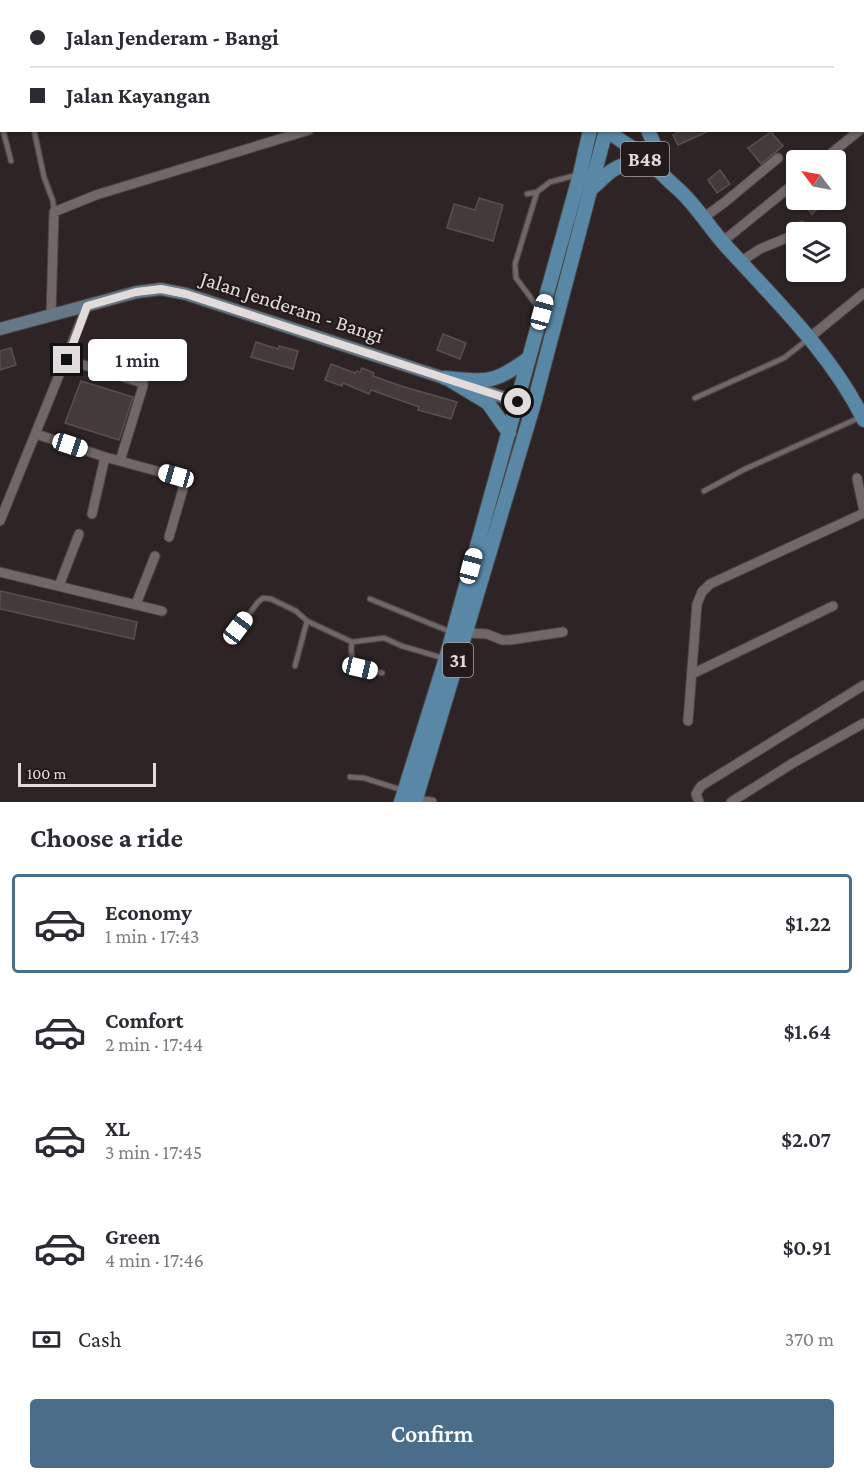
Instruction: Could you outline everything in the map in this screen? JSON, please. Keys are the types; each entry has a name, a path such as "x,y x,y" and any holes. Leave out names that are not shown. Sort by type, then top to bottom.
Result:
{"main road":[{"name":"31","path":"415,801 508,433 590,132"},
{"path":"581,170 598,132"},
{"name":"31","path":"402,796 446,658 459,633 533,407 606,132"},
{"name":"B48","path":"610,132 659,165"},
{"name":"B48","path":"623,132 659,165 665,180 679,190 722,242 810,338 854,399 863,418"},
{"path":"591,189 612,168 619,165 659,165 649,132"},
{"name":"Jalan Jenderam - Bangi","path":"0,329 145,291 161,289 186,294 533,407"},
{"path":"445,378 490,380 502,377 530,358"},
{"path":"445,378 488,403 508,433"}],"street":[{"path":"51,315 54,212 96,195 302,132"},
{"path":"836,150 858,132"},
{"path":"703,218 778,158"},
{"path":"722,242 786,190"},
{"path":"740,262 760,249 786,238"},
{"path":"810,338 864,293"},
{"path":"0,521 87,306"},
{"path":"67,360 143,383 120,461"},
{"path":"36,434 105,457 176,476 182,482 183,489 169,537"},
{"path":"92,514 105,457"},
{"path":"688,721 697,604 702,592 710,584 864,512 857,478"},
{"path":"59,586 79,534"},
{"path":"136,604 155,556"},
{"path":"0,572 162,610"},
{"path":"692,675 833,606"},
{"path":"459,633 487,634 502,640 563,632"},
{"path":"699,802 696,794 701,786 864,686"},
{"path":"730,802 864,723"},
{"path":"415,801 432,802"}],"lane":[{"path":"3,132 11,161"},
{"path":"34,132 54,212"},
{"path":"527,194 537,192 550,183 581,170"},
{"path":"537,192 515,264 516,278 542,312"},
{"path":"695,398 784,358 810,338"},
{"path":"704,491 745,469 863,418"},
{"path":"229,641 263,598 272,599 296,611 307,621 352,642 384,638 402,646 446,658"},
{"path":"370,599 459,633"},
{"path":"295,666 307,621"},
{"path":"352,642 350,656 354,663 360,668 382,673"},
{"path":"350,777 364,778 402,796"}],"building":[{"path":"678,132 707,132 678,145 673,135"},
{"path":"771,132 783,146 761,164 748,148"},
{"path":"720,170 730,184 717,193 708,180"},
{"path":"479,198 503,205 493,241 447,228 454,204 475,210"},
{"path":"443,334 466,343 460,359 437,350"},
{"path":"256,342 278,349 279,346 298,351 293,369 251,357"},
{"path":"11,348 16,365 0,370 0,351"},
{"path":"331,364 355,373 360,372 362,368 374,373 373,376 457,402 451,419 418,410 419,407 371,390 369,394 343,383 342,386 325,380"},
{"path":"81,381 133,397 119,440 65,423"},
{"path":"0,591 137,622 134,639 0,609"}],"route":[{"path":"67,360 87,306 136,292 161,289 186,294 518,402"}]}
